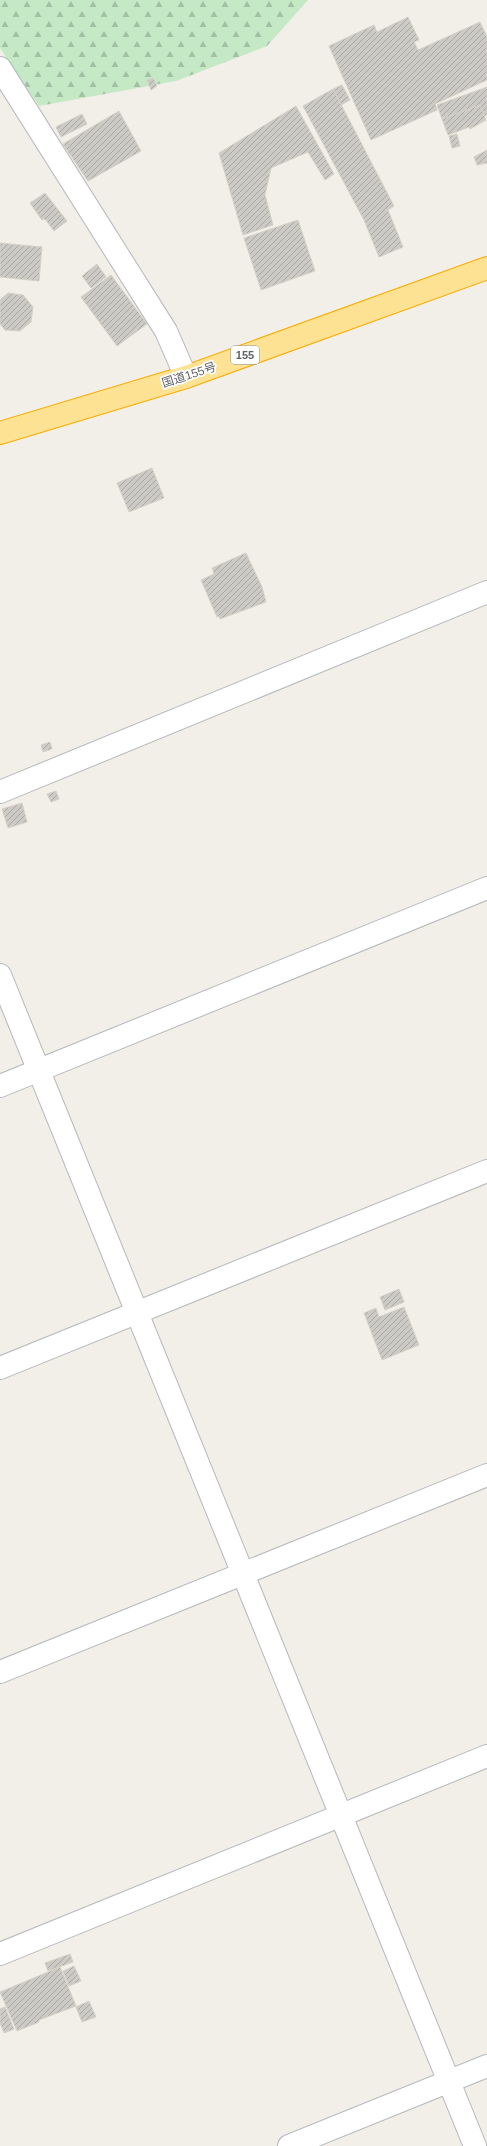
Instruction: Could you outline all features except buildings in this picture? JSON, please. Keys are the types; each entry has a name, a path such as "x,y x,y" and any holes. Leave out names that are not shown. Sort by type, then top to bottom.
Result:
{"highway":[{"name":"国道155号","path":"0,433 186,377 487,268"}],"street":[{"path":"0,68 166,331 186,377"},
{"path":"0,792 487,592"},
{"path":"0,1086 487,888"},
{"path":"0,975 475,2146"},
{"path":"0,1368 487,1171"},
{"path":"0,1672 487,1475"},
{"path":"0,1954 487,1756"},
{"path":"289,2146 487,2066"}],"green space":[{"path":"0,0 308,0 267,46 176,81 39,106 0,48"}]}
